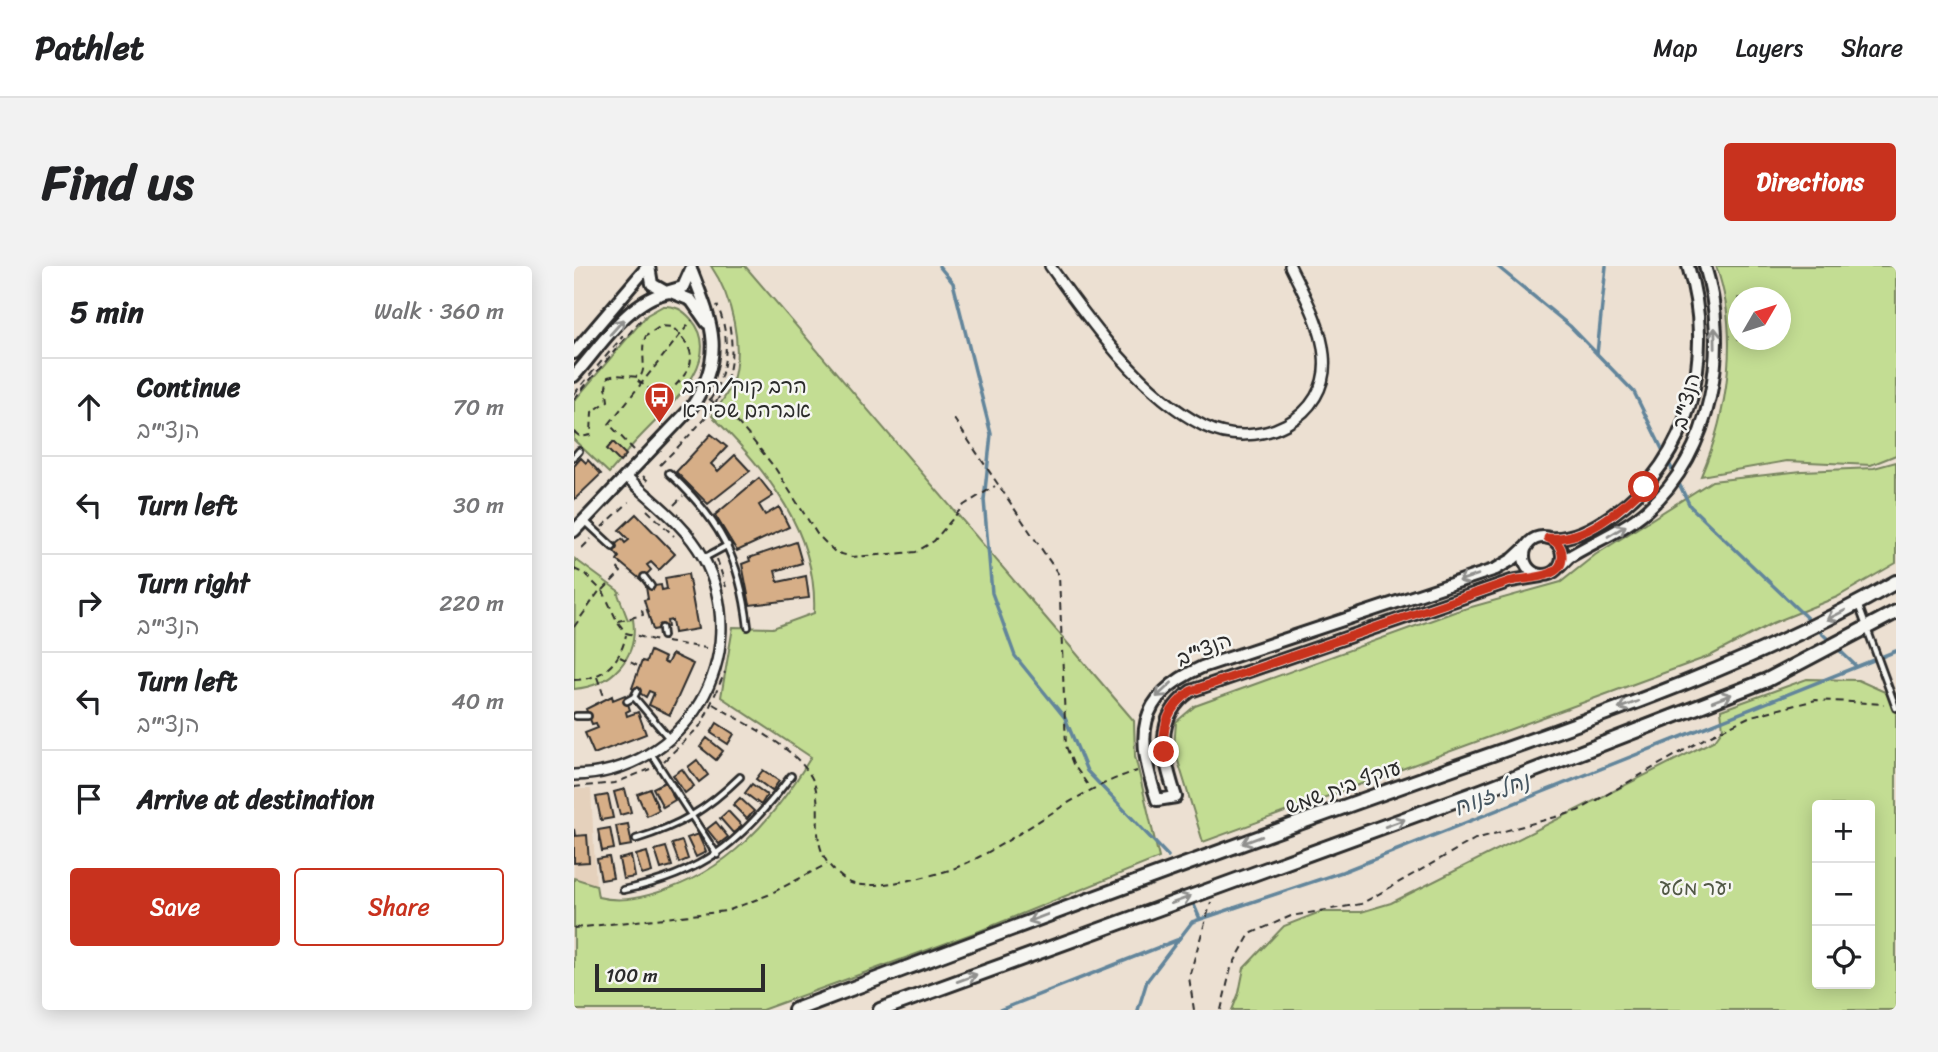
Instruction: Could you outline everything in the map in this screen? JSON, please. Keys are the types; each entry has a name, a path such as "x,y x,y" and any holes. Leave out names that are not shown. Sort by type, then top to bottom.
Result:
{"main road":[{"name":"עוקף בית שמש","path":"795,1010 1165,871 1668,691 1754,656 1896,582"},
{"path":"880,1010 1481,791 1768,680 1867,630 1896,612"}],"street":[{"path":"648,266 652,284 695,304 713,338"},
{"path":"574,353 648,266"},
{"path":"1050,266 1110,347 1180,411 1205,427 1231,435 1255,436 1278,430 1297,419 1312,403 1322,382 1325,358 1321,331 1290,266"},
{"name":"הנצי\"ב","path":"1548,538 1577,534 1620,509 1653,477 1678,436 1689,409 1699,354 1697,303 1688,266"},
{"name":"הנצי\"ב","path":"1559,567 1573,555 1647,510 1673,483 1697,439 1707,409 1715,348 1711,293 1705,266"},
{"path":"574,376 635,308 650,298 685,285 691,269"},
{"path":"574,531 691,408 701,394 710,372 713,338 706,304 691,269"},
{"path":"574,775 612,771 652,755 671,740 692,717 712,676 718,605 704,558 683,530 629,472"},
{"path":"1536,538 1548,538 1561,549 1559,567 1550,575 1541,576 1526,566 1524,554 1527,546 1536,538"},
{"name":"הנצי\"ב","path":"1527,546 1496,569 1182,676 1167,686 1149,710 1143,737 1147,768 1157,800 1175,797 1164,752 1164,727 1172,707 1191,691 1511,581 1541,576"}],"lane":[{"path":"574,457 579,451"},
{"path":"669,473 694,496 728,545 741,580 748,627"},
{"path":"584,520 613,547"},
{"path":"704,558 728,545"},
{"path":"644,577 651,586"},
{"path":"1858,604 1896,706"},
{"path":"662,628 663,636"},
{"path":"627,701 635,697 637,691"},
{"path":"635,697 671,740"},
{"path":"576,716 588,716"},
{"path":"652,755 718,855"},
{"path":"623,890 672,878 718,855 754,822 791,776"},
{"path":"636,839 693,817 708,807 740,777"}],"path":[{"path":"574,399 649,311"},
{"path":"574,394 642,313"},
{"path":"691,313 699,324"},
{"path":"642,458 609,424 695,317"},
{"path":"574,432 581,438 593,432 592,412 608,401 608,377 624,375 635,379 640,385 663,398 686,376 692,362 691,352 681,335 665,325 646,336 642,345 644,373 635,379"},
{"path":"701,394 731,415 751,438 775,468 817,534 835,552 852,557 916,552 934,541 964,505 996,485"},
{"path":"954,419 996,485 1051,558 1059,575 1062,591 1066,746 1073,764 1091,789"},
{"path":"629,472 658,490"},
{"path":"582,548 629,502"},
{"path":"714,552 728,595"},
{"path":"574,627 602,590 621,572 618,569 622,565"},
{"path":"574,569 585,574 602,590 626,633 713,649"},
{"path":"617,621 643,615 642,610 646,609"},
{"path":"574,680 596,676 611,667 619,656 626,633"},
{"path":"619,656 640,667"},
{"path":"574,787 615,783 659,764 691,737 713,704 725,670"},
{"path":"596,676 605,699"},
{"path":"703,698 803,764 816,790 817,838 828,863 851,883 886,883 940,873 960,866 1091,789 1147,768"},
{"path":"1221,1010 1231,968 1250,934 1291,916 1361,904 1475,839 1578,811 1751,716 1816,700 1896,706"},
{"path":"574,928 727,911 768,895 828,863"},
{"path":"1194,1010 1189,977 1216,888"}],"shaded area":[{"path":"574,789 591,789 596,885 574,878"}],"green space":[{"path":"711,266 745,266 1134,721 1135,756 1159,858 977,932 762,1010 574,1010 574,878 596,885 598,897 613,899 641,897 682,884 705,872 747,840 765,822 811,757 721,697 733,627 773,628 814,613 813,584 798,529 769,481 712,416 732,383 737,353 730,307"},
{"path":"1716,266 1896,266 1896,455 1871,465 1787,461 1701,476 1724,399 1729,350 1791,350 1791,287 1728,287 1728,318"},
{"path":"663,306 675,307 685,313 700,335 702,351 697,367 677,399 609,473 574,440 574,401 647,315"},
{"path":"1896,462 1896,563 1837,597 1773,623 1710,656 1203,842 1174,748 1176,722 1195,706 1457,611 1561,582 1595,555 1712,481 1802,471 1874,468"},
{"path":"575,559 620,592 618,594 628,620 633,619 634,633 632,646 620,668 600,682 574,689"},
{"name":"יער מטע","path":"1807,679 1858,680 1896,697 1896,1010 1232,1010 1244,968 1284,926 1320,912 1361,912 1391,903 1715,740 1723,729 1721,710"}],"building":[{"path":"711,434 727,447 711,464 718,471 735,455 750,471 708,504 676,472"},
{"path":"613,442 626,455 620,462 607,449"},
{"path":"581,458 586,463 588,460 601,474 574,500 574,466"},
{"path":"759,478 773,496 759,505 765,515 779,507 789,527 737,551 715,515"},
{"path":"636,514 675,554 659,570 651,562 647,565 651,570 641,580 617,560 619,557 611,548 622,539 625,543 629,540 619,530"},
{"path":"796,542 802,563 775,571 778,582 806,576 809,598 750,605 742,564 750,561 749,558"},
{"path":"688,574 698,629 674,633 672,620 667,621 668,627 653,630 644,600 648,599 646,587 661,585 662,590 667,589 665,578"},
{"path":"650,651 665,658 663,662 667,664 672,654 693,664 670,715 649,705 654,693 649,691 646,697 632,688 642,661 646,662"},
{"path":"625,695 630,710 626,712 627,716 638,712 646,734 594,754 585,733 598,728 596,723 592,724 586,709 612,696 613,700"},
{"path":"717,723 734,734 728,744 711,733"},
{"path":"707,738 723,751 716,760 700,747"},
{"path":"697,760 708,775 699,782 688,767"},
{"path":"682,769 694,786 685,793 673,775"},
{"path":"763,770 779,781 772,791 756,779"},
{"path":"665,782 675,800 663,807 653,788"},
{"path":"752,784 767,795 761,805 745,793"},
{"path":"625,789 631,812 620,815 614,792"},
{"path":"650,789 659,810 647,816 637,794"},
{"path":"608,795 613,818 601,820 596,797"},
{"path":"740,798 754,811 747,819 733,805"},
{"path":"728,811 742,826 733,833 720,818"},
{"path":"716,822 728,837 719,844 707,829"},
{"path":"628,824 632,845 620,847 616,826"},
{"path":"610,828 614,849 602,851 598,830"},
{"path":"574,829 575,836 587,835 589,862 574,863"},
{"path":"698,834 706,852 696,857 687,838"},
{"path":"682,841 688,859 679,863 672,844"},
{"path":"666,847 672,866 661,869 655,850"},
{"path":"647,852 652,872 642,875 636,855"},
{"path":"631,856 635,877 623,879 619,859"},
{"path":"609,857 613,878 601,880 597,859"}],"waterway":[{"path":"939,266 953,283 991,434 984,500 992,593 1015,656 1065,718 1087,771 1168,856"},
{"path":"1497,266 1570,326 1634,392 1690,506 1811,622"},
{"path":"1597,354 1606,266"},
{"path":"1816,628 1831,642"},
{"path":"1836,647 1856,666"},
{"name":"נחל זנוח","path":"1138,1010 1147,981 1192,922 1342,872 1896,651"},
{"path":"1194,905 1200,919"},
{"path":"1000,1010 1177,940"}],"place":[{"name":"הרב קוק/הרב אברהם שפירא","path":"659,425"}],"route":[{"path":"1164,752 1164,727 1167,717 1180,698 1191,691 1511,581 1550,575 1559,567 1562,555 1558,544 1548,538 1569,537 1590,528 1620,509 1644,487"}]}
